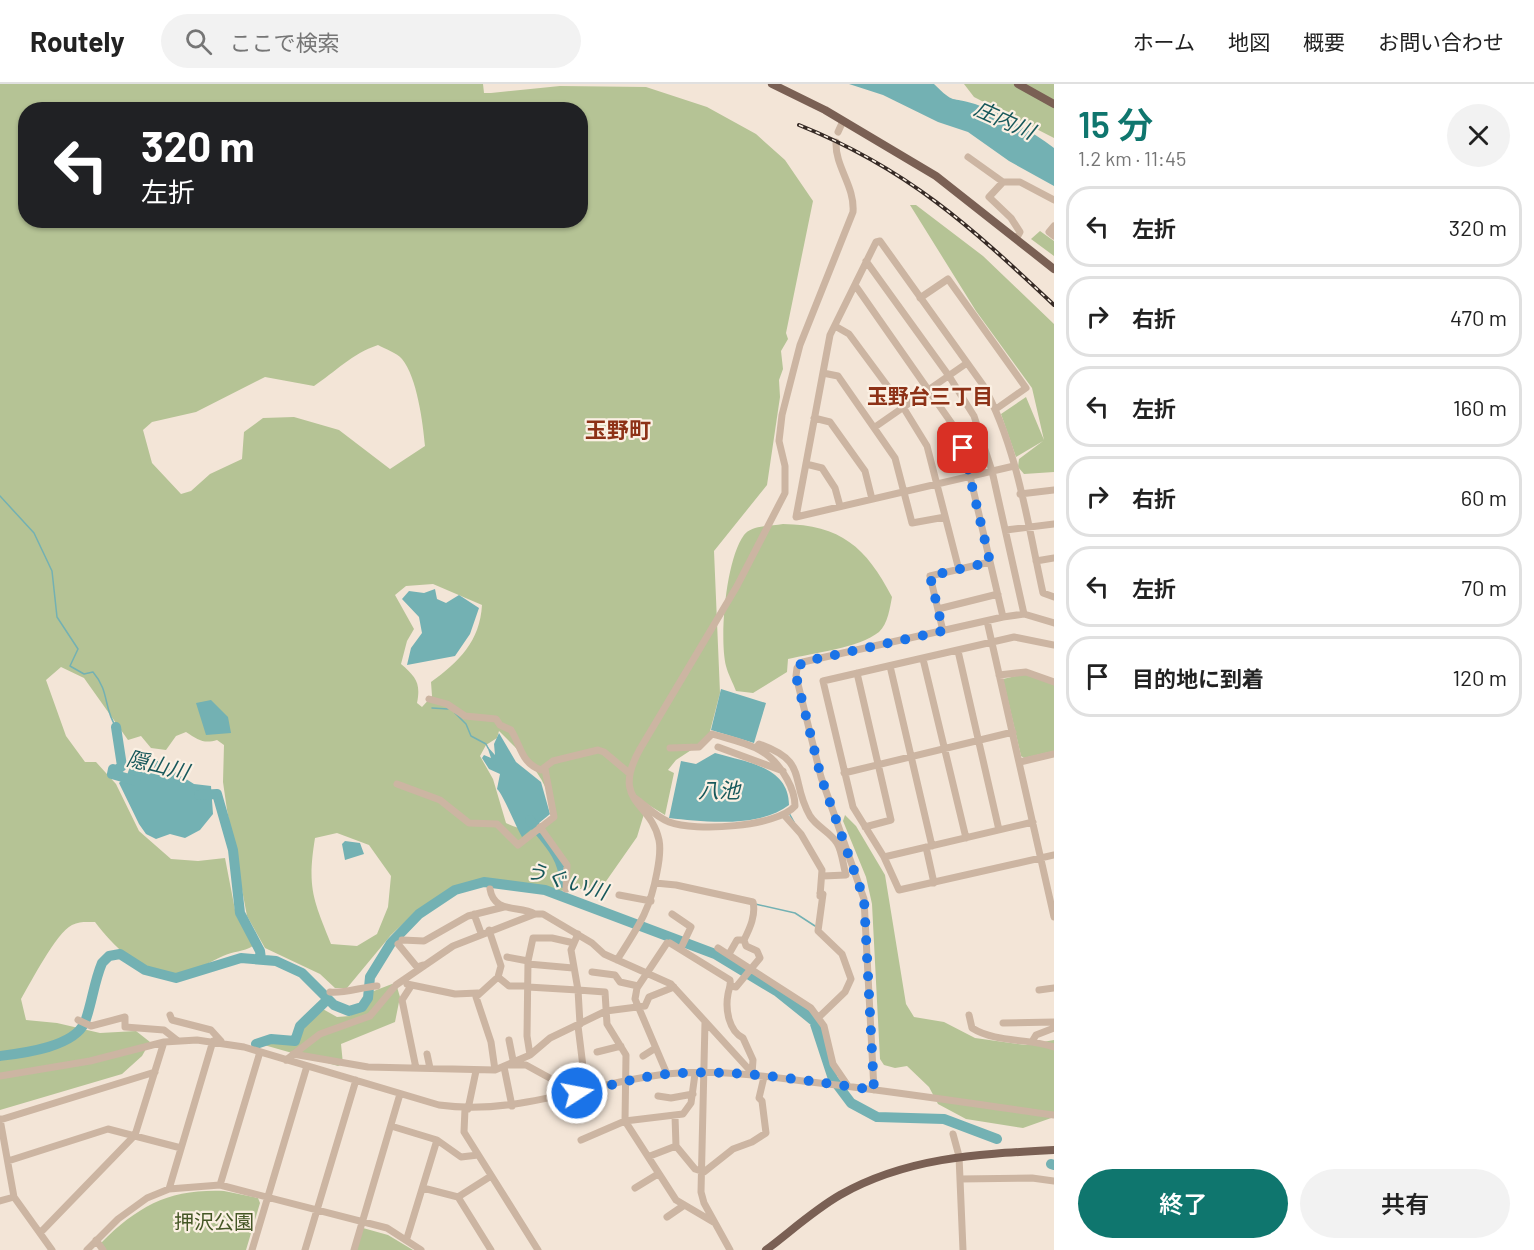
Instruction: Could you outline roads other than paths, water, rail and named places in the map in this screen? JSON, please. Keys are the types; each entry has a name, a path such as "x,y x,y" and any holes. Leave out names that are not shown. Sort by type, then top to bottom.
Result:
{"main road":[{"path":"772,84 843,121 936,176 1054,269"},
{"path":"1018,84 1054,104"},
{"path":"766,1250 837,1197 862,1184 912,1166 958,1156 1054,1150"}],"street":[{"path":"838,132 843,121"},
{"path":"611,975 617,959 636,932 651,901 660,843 657,831 633,797 629,773 640,749 737,586 785,493 785,466 779,441 782,415 800,345 853,212 854,200 836,154 836,142"},
{"path":"968,157 1003,182 1020,182 1054,200"},
{"path":"1003,182 989,197 1011,218 1020,232 1016,238"},
{"path":"1054,226 1049,232 1054,236"},
{"path":"1014,466 796,517 830,335 876,242 880,241 967,363 996,409 1014,466 1043,593 1054,597"},
{"path":"866,261 949,376 974,416 992,471 1024,614"},
{"path":"920,298 948,279 1026,388 996,409"},
{"path":"855,285 930,389 957,431 970,476 1003,617"},
{"path":"835,326 849,334 903,407 927,446 959,570"},
{"path":"875,428 967,363"},
{"path":"823,373 838,376 895,458 912,523 945,517"},
{"path":"814,418 830,422 865,471 873,499"},
{"path":"806,464 822,468 835,488 840,506"},
{"path":"1020,494 1054,490"},
{"path":"1006,530 1054,524"},
{"path":"1036,561 1054,558"},
{"path":"943,631 930,576 990,562"},
{"path":"938,609 998,594"},
{"path":"823,876 846,874 840,841 821,777 796,676 797,668 803,662 1003,617 1024,614 1054,623"},
{"path":"987,621 1054,917"},
{"path":"1054,645 1028,638 991,642 823,681 853,807 884,857 899,890 1054,855"},
{"path":"958,651 999,830"},
{"path":"923,659 966,838"},
{"path":"890,666 911,757 934,883"},
{"path":"999,675 1026,672 1054,682"},
{"path":"857,673 891,820 865,827"},
{"path":"429,699 447,704 465,716 496,719 500,726 511,730 526,761 532,767 545,769"},
{"path":"844,773 1012,732"},
{"path":"633,797 657,816 681,825 741,824 784,815 795,806 795,799 783,771 774,758 757,747 712,734 699,747 670,748"},
{"path":"757,747 759,744 777,750 788,758 795,770 810,817 840,841 859,877 867,922 874,1090"},
{"path":"718,747 783,771"},
{"path":"545,769 553,761 598,750 604,752 629,773"},
{"path":"1020,762 1053,754 1054,764"},
{"path":"397,784 440,800 469,823 497,824 518,845 554,817 545,769"},
{"path":"784,815 801,834 822,870 820,896 823,894 824,899 818,931 842,954 851,979 845,992 819,1017"},
{"path":"884,857 1033,822"},
{"path":"540,827 567,865 566,890"},
{"path":"655,884 676,885 753,902 754,916 744,940 746,946 757,951 760,958 736,987 731,986"},
{"path":"490,889 495,902 504,907 543,914 617,959 674,987 754,1075"},
{"path":"619,895 651,901"},
{"path":"424,966 417,967 400,942 424,940 445,927 474,914 504,907"},
{"path":"474,914 481,933"},
{"path":"286,1060 320,1034 370,1016 388,991 453,946 481,933 535,914"},
{"path":"672,914 691,927 682,946"},
{"path":"403,981 411,986 455,994 478,993 498,977 501,966 489,930"},
{"path":"578,934 574,944 573,968 578,990 586,1091"},
{"path":"530,1055 527,1036 528,963 535,936 574,944"},
{"path":"729,954 738,940 744,940"},
{"path":"667,1074 654,1049 635,999 639,986 669,943 728,978 731,986 727,997 731,1027 735,1034 743,1038 753,1060 754,1075"},
{"path":"718,948 802,1001 819,1017 824,1026 833,1064 848,1086"},
{"path":"507,957 528,963 573,968"},
{"path":"592,972 611,975 620,982 639,986"},
{"path":"498,977 510,986 605,992 607,1024 626,1054 625,1121 650,1156 658,1174 683,1206 715,1223"},
{"path":"330,992 340,993 362,987 377,986"},
{"path":"411,986 402,1000 416,1068"},
{"path":"293,1054 368,1067 495,1070 530,1055 550,1038 606,1011 645,1006 649,997 674,987"},
{"path":"1039,990 1054,988"},
{"path":"478,993 477,1000 491,1042 495,1070"},
{"path":"169,1189 217,1041 211,1030 172,1020 170,1015"},
{"path":"969,1015 972,1028 986,1037 1033,1040 1054,1047"},
{"path":"78,1020 91,1026 125,1017 125,1027 164,1030 178,1041"},
{"path":"705,1022 699,1074 701,1192 730,1250"},
{"path":"1002,1023 1054,1022"},
{"path":"1033,1040 1036,1035 1054,1028"},
{"path":"509,1040 508,1064 512,1106"},
{"path":"0,1076 90,1061 164,1042 217,1041 439,1105 467,1109 512,1106 667,1074 699,1074 754,1075 1054,1115"},
{"path":"40,1233 135,1135 164,1042"},
{"path":"597,1052 621,1046"},
{"path":"643,1056 654,1049"},
{"path":"220,1185 260,1052"},
{"path":"427,1054 430,1068"},
{"path":"508,1064 526,1065 577,1093"},
{"path":"252,1250 307,1066"},
{"path":"476,1071 464,1132 538,1250"},
{"path":"52,1250 14,1197 0,1120 155,1072"},
{"path":"580,1140 625,1121 675,1116 687,1111 699,1074"},
{"path":"701,1172 733,1149 752,1142 766,1133 762,1101 759,1098 764,1077"},
{"path":"305,1250 356,1080"},
{"path":"354,1250 400,1094"},
{"path":"658,1096 671,1098 693,1095"},
{"path":"675,1116 676,1146 695,1169 701,1172"},
{"path":"391,1126 436,1140 461,1157 478,1155"},
{"path":"8,1161 108,1129 181,1148"},
{"path":"952,1134 958,1156 963,1250"},
{"path":"406,1239 436,1140"},
{"path":"650,1156 676,1146"},
{"path":"635,1188 658,1174"},
{"path":"458,1197 491,1176"},
{"path":"960,1179 1019,1178 1054,1181"},
{"path":"87,1250 131,1208 169,1189 220,1185 387,1228 421,1250"},
{"path":"423,1188 458,1197 491,1250"},
{"path":"0,1201 14,1197"},
{"path":"667,1217 683,1206"},
{"path":"96,1240 103,1250"}],"water":[{"name":"庄内川","path":"849,84 934,84 953,99 975,104 1006,117 1054,148 1054,186 1009,161 968,132 938,122 883,95"},
{"path":"435,589 437,599 446,603 459,595 479,608 470,634 455,656 407,665 411,648 422,633 419,617 402,599 409,591 424,593"},
{"path":"721,689 766,703 754,743 711,730"},
{"path":"211,700 228,717 231,733 206,735 196,703"},
{"path":"499,733 516,762 541,782 550,814 522,837 497,789 500,774 489,769 482,758 484,755 491,758 487,746 495,755 494,744"},
{"name":"八池","path":"715,753 752,763 773,774 782,782 787,792 789,805 763,817 731,822 669,818 681,761 696,764"},
{"path":"140,758 158,761 161,771 170,769 194,784 211,786 213,814 200,830 185,838 170,834 156,839 146,834 119,783 127,775 132,761"},
{"path":"345,841 360,843 364,854 345,860 342,844"}],"waterway":[{"name":"隠山川","path":"0,496 34,533 52,571 57,617 78,649 70,666 84,674 93,672 102,686 109,713 116,727"},
{"path":"432,708 448,709"},
{"path":"455,713 466,724 471,736 486,744 488,748"},
{"name":"隠山川","path":"116,727 122,766 117,770 113,769 112,774 136,781"},
{"path":"199,795 217,794 233,850 240,913 260,951 261,959"},
{"path":"789,813 794,822"},
{"path":"530,820 558,857 564,883"},
{"name":"うぐい川","path":"0,1056 60,1043 79,1031 85,1022 102,963 109,956 120,954 145,970 176,978 241,958 276,961 302,973 334,1005 349,1011 362,1007 368,998 370,977 391,943 419,914 455,890 484,882 545,890 715,954 778,992 814,1021 833,1079 851,1103 877,1117 944,1119 997,1139"},
{"path":"755,904 795,913 815,926"},
{"path":"256,1044 271,1039 295,1041 300,1026 328,999"}],"railway":[{"path":"799,125 838,142 905,180 965,225 1054,305"}],"district":[{"name":"玉野台三丁目","path":"930,395"},
{"name":"玉野町","path":"618,429"}],"park label":[{"name":"押沢公園","path":"214,1221"}]}
